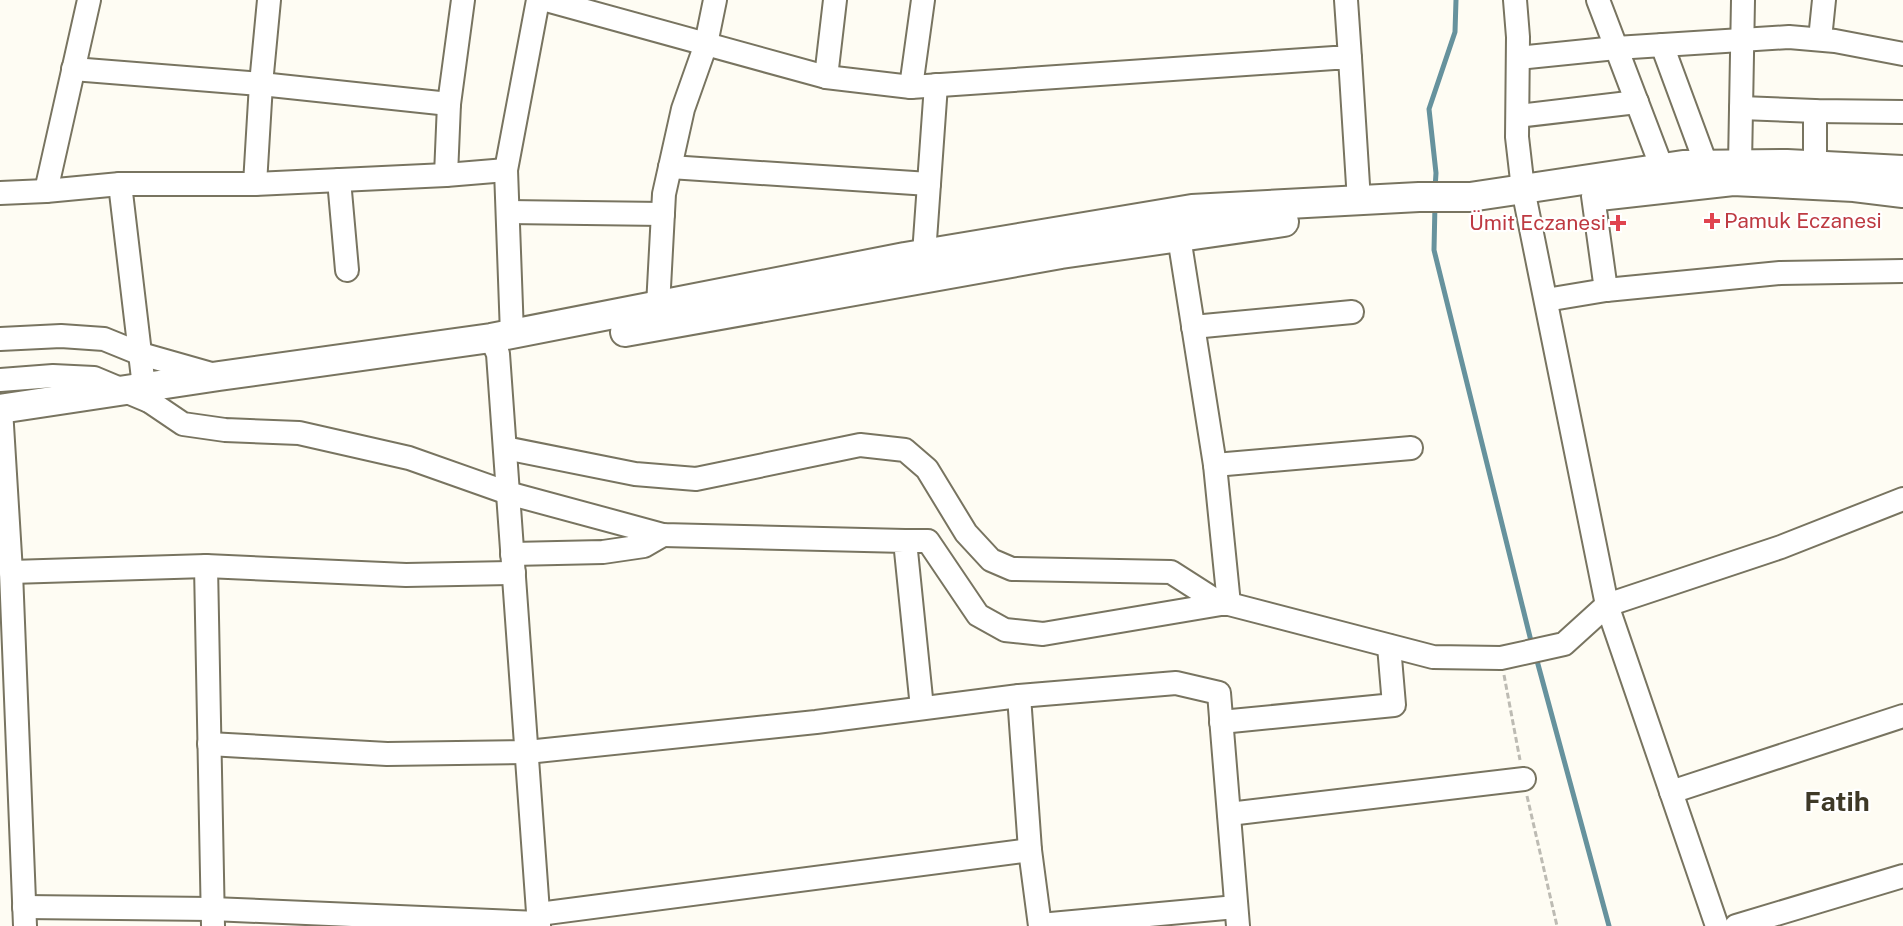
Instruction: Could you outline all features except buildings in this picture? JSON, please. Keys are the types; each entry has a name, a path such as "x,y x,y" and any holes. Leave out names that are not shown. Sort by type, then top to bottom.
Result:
{"main road":[{"path":"138,393 500,342 926,266 1192,209 1359,208 1471,203 1525,196 1683,165 1815,165 1903,170"},
{"path":"1525,196 1593,196 1733,181 1854,187 1903,193"},
{"path":"1,417 219,376 500,342 658,306 926,266 1061,254 1359,208"}],"street":[{"path":"46,191 89,0"},
{"path":"255,184 268,0"},
{"path":"446,175 449,104 463,0"},
{"path":"537,0 506,170 508,212 500,342 508,493 539,921"},
{"path":"546,0 826,77 910,87 1322,58 1350,58"},
{"path":"658,306 664,195 683,109 706,44 715,0"},
{"path":"826,77 835,0"},
{"path":"910,87 923,0"},
{"path":"1346,0 1359,208"},
{"path":"1515,0 1518,37 1517,137 1525,196 1608,605 1717,926"},
{"path":"1598,0 1662,168"},
{"path":"1740,164 1743,0"},
{"path":"1820,39 1824,0"},
{"path":"1518,58 1616,48 1789,37 1835,41 1903,54"},
{"path":"1662,45 1706,164"},
{"path":"73,69 261,84 449,104"},
{"path":"926,266 936,85"},
{"path":"1518,116 1637,102"},
{"path":"1741,108 1903,112"},
{"path":"1815,111 1815,165"},
{"path":"670,167 929,184"},
{"path":"0,193 120,184 255,184 506,170"},
{"path":"339,180 347,270"},
{"path":"120,184 141,354 138,393"},
{"path":"1593,196 1606,290"},
{"path":"508,212 663,214"},
{"path":"1179,237 1215,465 1225,604"},
{"path":"1546,300 1606,290 1780,273 1903,271"},
{"path":"1193,327 1352,312"},
{"path":"0,339 61,336 104,339 141,354 219,376"},
{"path":"0,380 53,376 93,378 138,393 183,424 225,430 299,433 409,458 508,493 663,535 928,541 978,615 1005,630 1043,634 1225,604"},
{"path":"1,417 11,572 7,662 24,916 539,921 1030,850"},
{"path":"505,448 635,474 696,479 860,446 905,450 927,469 966,532 991,560 1012,569 1171,572 1225,604 1434,657 1501,658 1564,644 1608,605 1781,547 1903,499"},
{"path":"1215,465 1411,448"},
{"path":"11,572 206,566 406,575 644,546 663,535"},
{"path":"905,541 922,708"},
{"path":"206,566 213,918"},
{"path":"1221,722 1394,705 1389,646"},
{"path":"209,744 387,754 527,752 816,722 1019,696 1176,683 1219,693 1237,916 1040,926 1030,850 1019,696"},
{"path":"1671,792 1903,716"},
{"path":"1229,814 1524,779"},
{"path":"1736,926 1903,876"}],"waterway":[{"path":"1435,189 1436,173 1429,109 1455,32 1456,0"},
{"path":"1435,204 1434,250 1532,645"},
{"path":"1536,657 1609,926"}],"place":[{"name":"Pamuk Eczanesi","path":"1712,221"},
{"name":"Ümit Eczanesi","path":"1618,223"}],"district":[{"name":"Fatih","path":"1837,802"}]}
